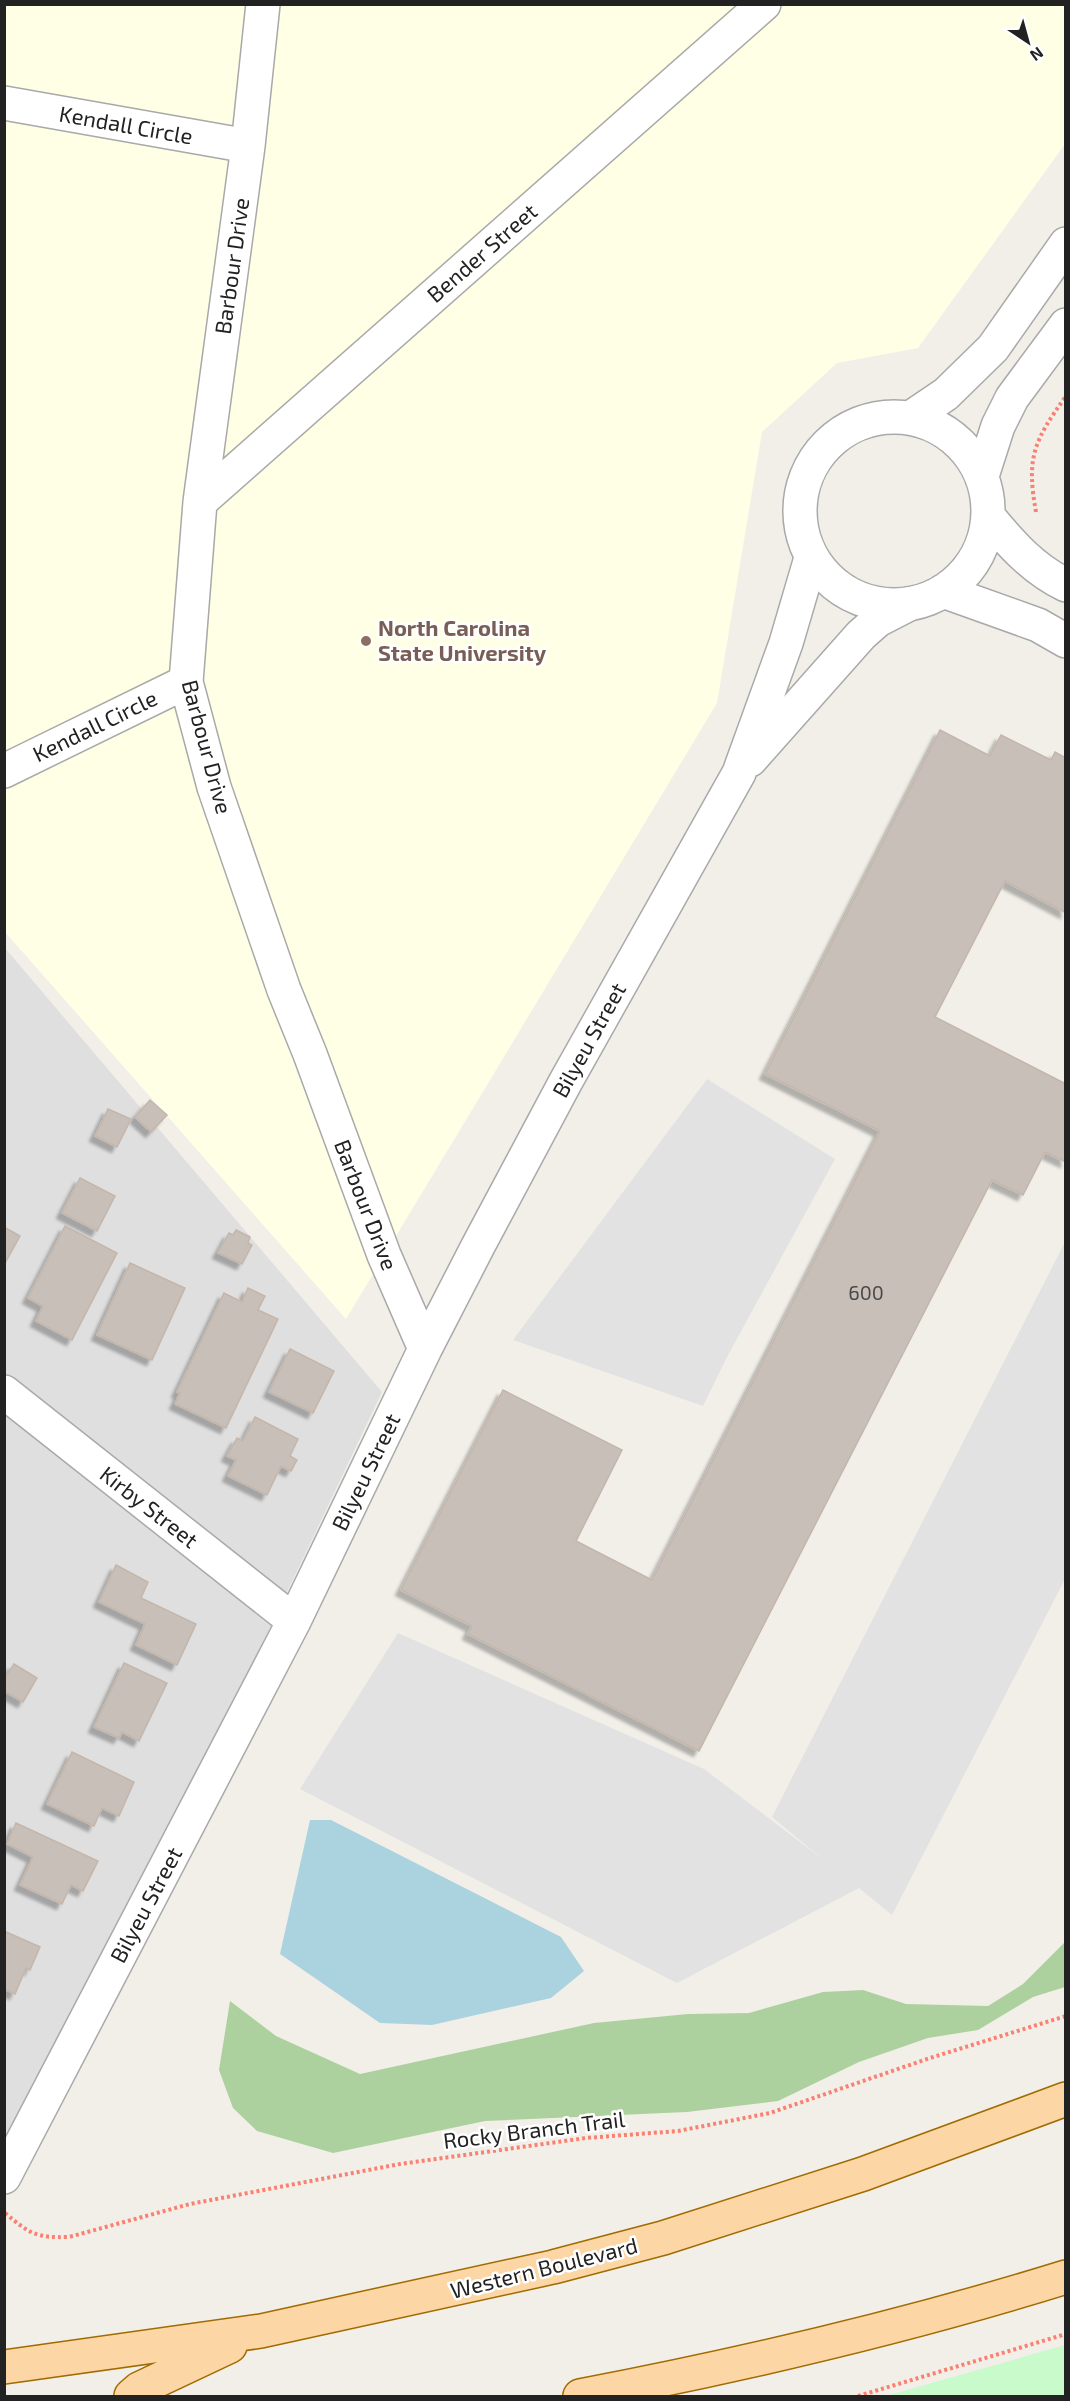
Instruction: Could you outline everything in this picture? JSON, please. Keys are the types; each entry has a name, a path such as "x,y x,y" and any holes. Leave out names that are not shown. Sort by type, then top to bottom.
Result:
{"main road":[{"name":"Western Boulevard","path":"4,2367 261,2331 553,2267 663,2238 863,2174 1065,2099"},
{"path":"580,2397 656,2382 831,2341 1020,2292 1065,2277"},
{"path":"131,2397 140,2389 261,2331"}],"street":[{"name":"Barbour Drive","path":"263,4 248,146 200,502 186,682 214,787 284,990 384,1255 425,1349"},
{"name":"Bender Street","path":"200,502 764,4"},
{"name":"Kendall Circle","path":"4,103 248,146"},
{"path":"912,417 945,394 993,348 1065,244"},
{"path":"982,476 998,426 1012,398 1065,325"},
{"path":"881,417 912,417 942,429 966,449 982,476 987,496 988,516 982,546 966,572 943,591 909,604 880,604 852,596 829,580 811,558 801,530 799,499 808,469 826,443 852,426 881,417"},
{"path":"988,516 1013,547 1046,576 1065,585"},
{"name":"Bilyeu Street","path":"4,2177 294,1621 425,1349 566,1081 739,773 786,643 811,558"},
{"path":"943,591 1038,625 1065,641"},
{"name":"Bilyeu Street","path":"739,773 861,635 878,620 909,604"},
{"name":"Kendall Circle","path":"4,771 186,682"},
{"name":"Kirby Street","path":"4,1392 294,1621"}],"path":[{"path":"1042,519 1036,512 1030,482 1032,458 1046,424 1065,396"},
{"name":"Rocky Branch Trail","path":"4,2213 30,2233 50,2238 69,2237 190,2204 400,2164 586,2138 678,2131 770,2113 930,2058 1065,2016"},
{"path":"858,2397 1065,2334"}],"shaded area":[{"name":"North Carolina State University","path":"4,5 1065,5 1065,144 918,348 837,363 762,432 717,703 346,1319 5,932"},
{"path":"5,948 382,1392 22,2150 5,2170"},
{"path":"707,1079 835,1159 727,1357 703,1406 513,1340"},
{"path":"1065,1242 1065,1579 892,1915 859,1888 677,1983 300,1789 398,1633 704,1769 825,1861 772,1817"}],"green space":[{"path":"1065,1942 1065,1987 1033,1997 978,2030 928,2038 859,2062 778,2101 687,2112 485,2121 333,2153 257,2131 233,2108 219,2070 230,2001 276,2036 360,2074 594,2023 688,2014 749,2013 823,1992 863,1990 906,2004 988,2006 1023,1984"},
{"path":"1065,2345 1065,2396 886,2396"}],"water":[{"path":"310,1820 331,1820 561,1937 584,1971 551,1998 432,2025 380,2023 280,1954"}],"building":[{"path":"940,730 990,756 1001,735 1051,760 1055,752 1066,758 1066,913 1005,881 935,1017 1066,1084 1066,1162 1045,1152 1023,1195 992,1180 699,1751 468,1634 472,1626 401,1590 503,1390 622,1450 576,1541 652,1580 880,1131 765,1074"},
{"path":"150,1100 167,1115 151,1132 135,1117"},
{"path":"108,1109 131,1119 117,1147 95,1136"},
{"path":"80,1178 115,1196 97,1231 62,1213"},
{"path":"65,1226 117,1253 72,1340 36,1321 43,1306 28,1298"},
{"path":"4,1227 20,1236 4,1265"},
{"path":"236,1230 250,1237 248,1243 252,1245 242,1264 218,1253 229,1233 233,1235"},
{"path":"130,1263 185,1288 152,1360 97,1335"},
{"path":"248,1288 265,1296 258,1310 278,1319 226,1428 175,1404 180,1393 177,1392 224,1293 242,1302"},
{"path":"290,1349 334,1371 313,1413 269,1392"},
{"path":"255,1417 298,1439 290,1456 297,1460 291,1471 281,1466 267,1495 228,1476 236,1460 227,1456 237,1438 243,1441"},
{"path":"116,1565 148,1582 141,1598 196,1624 177,1665 136,1645 145,1624 99,1602"},
{"path":"124,1663 167,1683 139,1741 122,1732 119,1738 94,1727"},
{"path":"14,1664 37,1678 23,1702 4,1691 4,1679"},
{"path":"72,1752 134,1782 119,1816 102,1808 94,1826 47,1804"},
{"path":"16,1823 98,1861 83,1891 71,1885 62,1904 20,1885 33,1857 7,1844"},
{"path":"4,1931 40,1947 30,1970 26,1968 15,1994 4,1989"}],"place":[{"name":"North Carolina State University","path":"366,641"}]}
